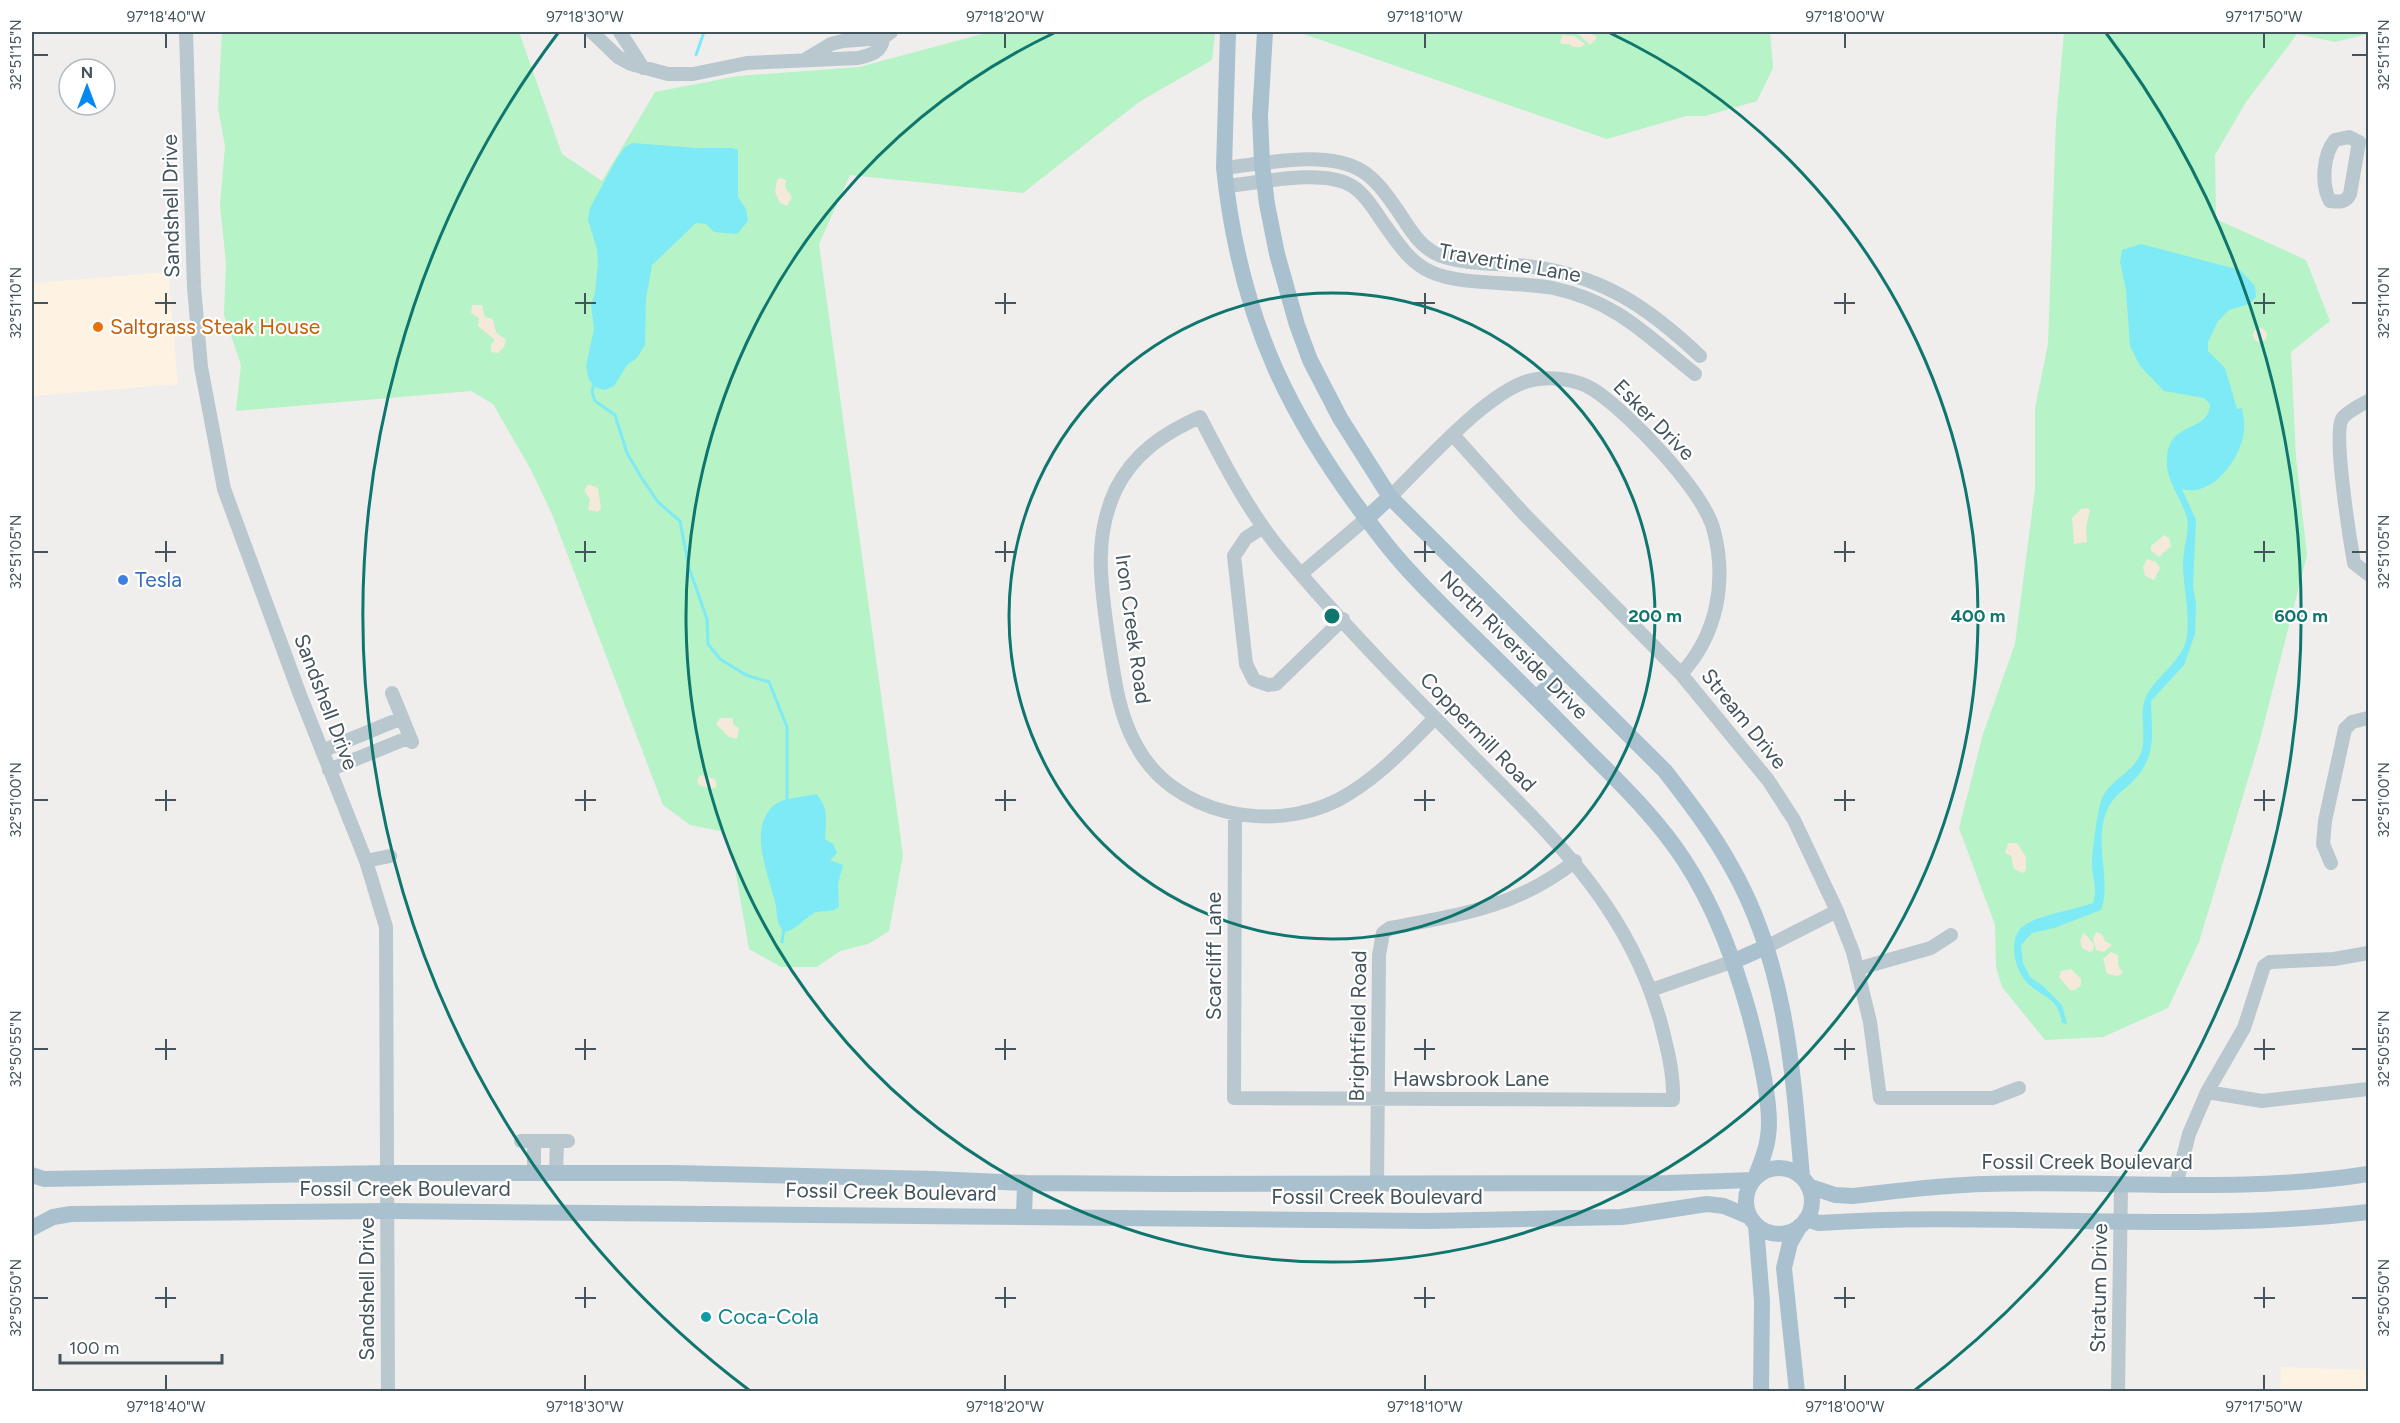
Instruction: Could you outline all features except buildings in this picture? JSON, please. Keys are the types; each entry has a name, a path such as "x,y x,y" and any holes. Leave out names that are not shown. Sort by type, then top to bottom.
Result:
{"main road":[{"name":"North Riverside Drive","path":"1228,32 1224,168 1226,186 1246,288 1254,317 1279,381 1316,447 1367,518 1407,568 1646,809 1684,860 1734,960 1755,1034 1765,1093 1769,1135 1755,1178"},
{"name":"North Riverside Drive","path":"1265,32 1260,116 1264,183 1277,254 1310,360 1340,417 1390,497 1564,673 1665,771 1703,821 1733,869 1766,947 1784,1012 1794,1075 1805,1182"},
{"path":"1367,518 1390,497"},
{"path":"1536,698 1564,673"},
{"path":"1734,960 1766,947"},
{"path":"1761,1392 1762,1301 1753,1221 1746,1202 1755,1178 1774,1168 1784,1168 1805,1182 1811,1203 1804,1222 1790,1243 1784,1268 1797,1392"},
{"name":"Fossil Creek Boulevard","path":"32,1175 44,1179 389,1173 674,1173 1025,1183 1377,1184 1668,1183 1755,1178"},
{"name":"Fossil Creek Boulevard","path":"1805,1182 1835,1195 1853,1196 1985,1184 2121,1186 2267,1184 2332,1180 2368,1174"},
{"path":"1024,1216 1025,1183"},
{"name":"Fossil Creek Boulevard","path":"32,1228 53,1217 71,1214 388,1211 1426,1221 1622,1217 1707,1204 1724,1206 1753,1221"},
{"path":"1753,1221 1774,1233 1784,1233 1804,1222 2275,1219 2368,1212"}],"street":[{"name":"Sandshell Drive","path":"186,32 194,287 201,367 224,489 329,770 366,861 382,911 388,950 388,1392"},
{"path":"592,32 618,57 643,68 681,74 733,65 806,59 827,62 858,58 873,54 880,48 887,35"},
{"path":"620,32 643,68"},
{"path":"806,59 837,42 887,35"},
{"name":"Travertine Lane","path":"1224,168 1319,159 1340,161 1363,171 1384,191 1426,249 1450,259 1557,271 1591,280 1651,312 1700,356"},
{"name":"Travertine Lane","path":"1226,186 1319,177 1335,179 1352,186 1370,203 1403,251 1416,264 1446,276 1553,288 1585,297 1640,327 1695,374"},
{"name":"Esker Drive","path":"1390,497 1498,396 1509,390 1529,380 1566,379 1594,390 1646,436 1702,501 1713,528 1719,557 1719,597 1707,636 1694,660 1681,674"},
{"path":"2368,401 2343,417 2341,422 2341,453 2354,562 2368,574"},
{"name":"Coppermill Road","path":"1200,417 1243,496 1263,527 1301,574 1435,718 1575,861 1621,926 1651,990 1672,1070 1672,1100"},
{"name":"Iron Creek Road","path":"1200,417 1160,437 1149,446 1125,475 1106,515 1101,545 1100,578 1116,690 1124,720 1137,748 1167,782 1204,805 1235,813 1281,817 1311,811 1339,800 1374,777 1435,718"},
{"name":"Stream Drive","path":"1454,436 1524,514 1681,674 1768,780 1794,820 1837,910 1857,969 1870,1022 1880,1098 1993,1098 2019,1088"},
{"path":"1301,574 1367,518"},
{"path":"1263,527 1246,538 1234,556 1246,664 1254,680 1268,685 1276,684 1343,619"},
{"path":"329,770 411,740 393,693"},
{"path":"322,751 402,718"},
{"path":"2331,863 2323,844 2325,820 2344,729 2352,722 2368,718"},
{"name":"Scarcliff Lane","path":"1234,1098 1235,813"},
{"path":"366,861 390,856"},
{"name":"Brightfield Road","path":"1377,1184 1379,956 1383,933 1390,928 1479,911 1498,905 1538,886 1575,861"},
{"path":"1766,947 1837,910"},
{"path":"1857,969 1931,948 1951,935"},
{"path":"2176,1185 2189,1134 2207,1092 2244,1028 2264,966 2270,962 2334,959 2368,953"},
{"path":"1651,990 1734,960"},
{"path":"2207,1092 2262,1101 2368,1089"},
{"name":"Hawsbrook Lane","path":"1234,1098 1672,1100"},
{"path":"534,1174 528,1141 562,1141 556,1174"},
{"name":"Stratum Drive","path":"2118,1392 2121,1186"}],"shaded area":[{"path":"168,272 178,384 33,396 32,286 35,283"},
{"path":"2281,1367 2368,1370 2368,1391 2280,1391"}],"green space":[{"path":"222,32 519,32 562,154 602,181 655,92 738,76 859,67 990,32 1215,32 1212,60 1139,102 1023,193 850,175 819,244 903,855 889,931 868,944 840,951 817,967 781,967 749,949 732,851 725,832 690,825 663,805 552,514 530,468 493,404 471,391 236,411 241,365 224,315 226,263 220,205 225,146 218,108"},
{"path":"1298,32 1770,32 1773,68 1757,101 1705,116 1686,116 1607,139"},
{"path":"2064,32 2368,32 2368,34 2335,42 2297,34 2246,102 2215,155 2216,219 2306,260 2330,321 2291,352 2296,458 2307,555 2259,743 2199,942 2168,1008 2103,1037 2045,1040 2002,987 1996,967 1995,925 1959,828 1983,734 2015,644 2035,489 2035,408 2048,344 2056,122"}],"sand":[{"path":"1576,32 1587,32 1596,36 1596,39 1590,45"},
{"path":"1562,35 1574,36 1585,44 1581,47 1573,47 1569,44 1562,44 1560,42"},
{"path":"781,178 786,180 785,187 792,197 787,206 780,203 775,192 777,180"},
{"path":"472,305 482,305 485,317 493,319 496,332 506,340 504,347 498,353 491,352 491,345 495,340 478,326 479,318 471,313"},
{"path":"2260,328 2265,330 2267,335 2265,340 2260,342 2255,340 2253,335 2255,330"},
{"path":"588,484 598,488 601,508 598,512 588,510 590,499 584,491"},
{"path":"2081,509 2090,510 2086,528 2087,542 2074,544 2072,518"},
{"path":"2164,535 2169,538 2171,546 2159,557 2151,551 2151,546"},
{"path":"2147,559 2156,562 2160,568 2154,580 2145,576 2143,567"},
{"path":"720,718 733,718 733,725 739,728 737,739 729,737 716,724"},
{"path":"700,775 715,779 717,787 711,789 699,785 697,781"},
{"path":"2008,843 2017,843 2026,857 2026,870 2023,873 2014,869 2011,856 2005,853"},
{"path":"2096,932 2102,934 2105,941 2112,945 2104,952 2096,950 2093,939"},
{"path":"2084,933 2094,944 2093,951 2089,952 2082,948 2080,940"},
{"path":"2111,952 2118,955 2118,965 2123,973 2118,976 2107,974 2103,959"},
{"path":"2071,969 2081,979 2081,985 2075,990 2070,990 2059,977 2061,971"}],"water":[{"path":"632,143 738,150 738,197 746,209 748,221 737,234 714,232 706,224 696,223 652,265 646,299 645,345 637,358 627,365 614,386 605,390 597,388 589,380 586,366 594,329 591,304 595,293 598,263 597,249 588,220 590,208 617,158 625,147"},
{"path":"2141,244 2240,270 2255,286 2256,297 2249,304 2229,310 2218,321 2208,342 2208,351 2225,368 2237,409 2242,408 2244,431 2237,453 2223,474 2204,488 2182,489 2196,520 2193,587 2196,604 2195,634 2184,665 2151,701 2152,738 2145,765 2107,810 2102,830 2105,888 2101,910 2054,928 2032,933 2021,945 2023,963 2030,977 2062,1005 2067,1024 2062,1023 2060,1014 2052,1001 2024,979 2014,953 2015,938 2022,927 2028,923 2093,903 2095,893 2092,868 2093,851 2100,805 2107,790 2135,764 2139,757 2143,743 2145,699 2185,645 2188,617 2183,563 2188,523 2185,511 2171,482 2167,459 2169,446 2174,438 2203,420 2210,404 2204,398 2164,391 2140,366 2130,346 2126,290 2120,262 2122,250"},
{"path":"816,794 825,809 825,839 833,844 837,853 830,860 843,865 838,884 839,907 814,913 793,929 784,932 778,921 762,853 762,828 765,817 776,804"}],"waterway":[{"path":"696,55 704,32"},
{"path":"594,383 592,392 595,401 615,415 627,453 641,477 658,502 680,521 689,568 707,619 708,644 720,659 746,675 769,682 787,727 787,802"},
{"path":"782,942 784,929"}],"place":[{"name":"Saltgrass Steak House","path":"98,327"},
{"name":"Tesla","path":"123,580"},
{"name":"Coca-Cola","path":"706,1317"}]}
